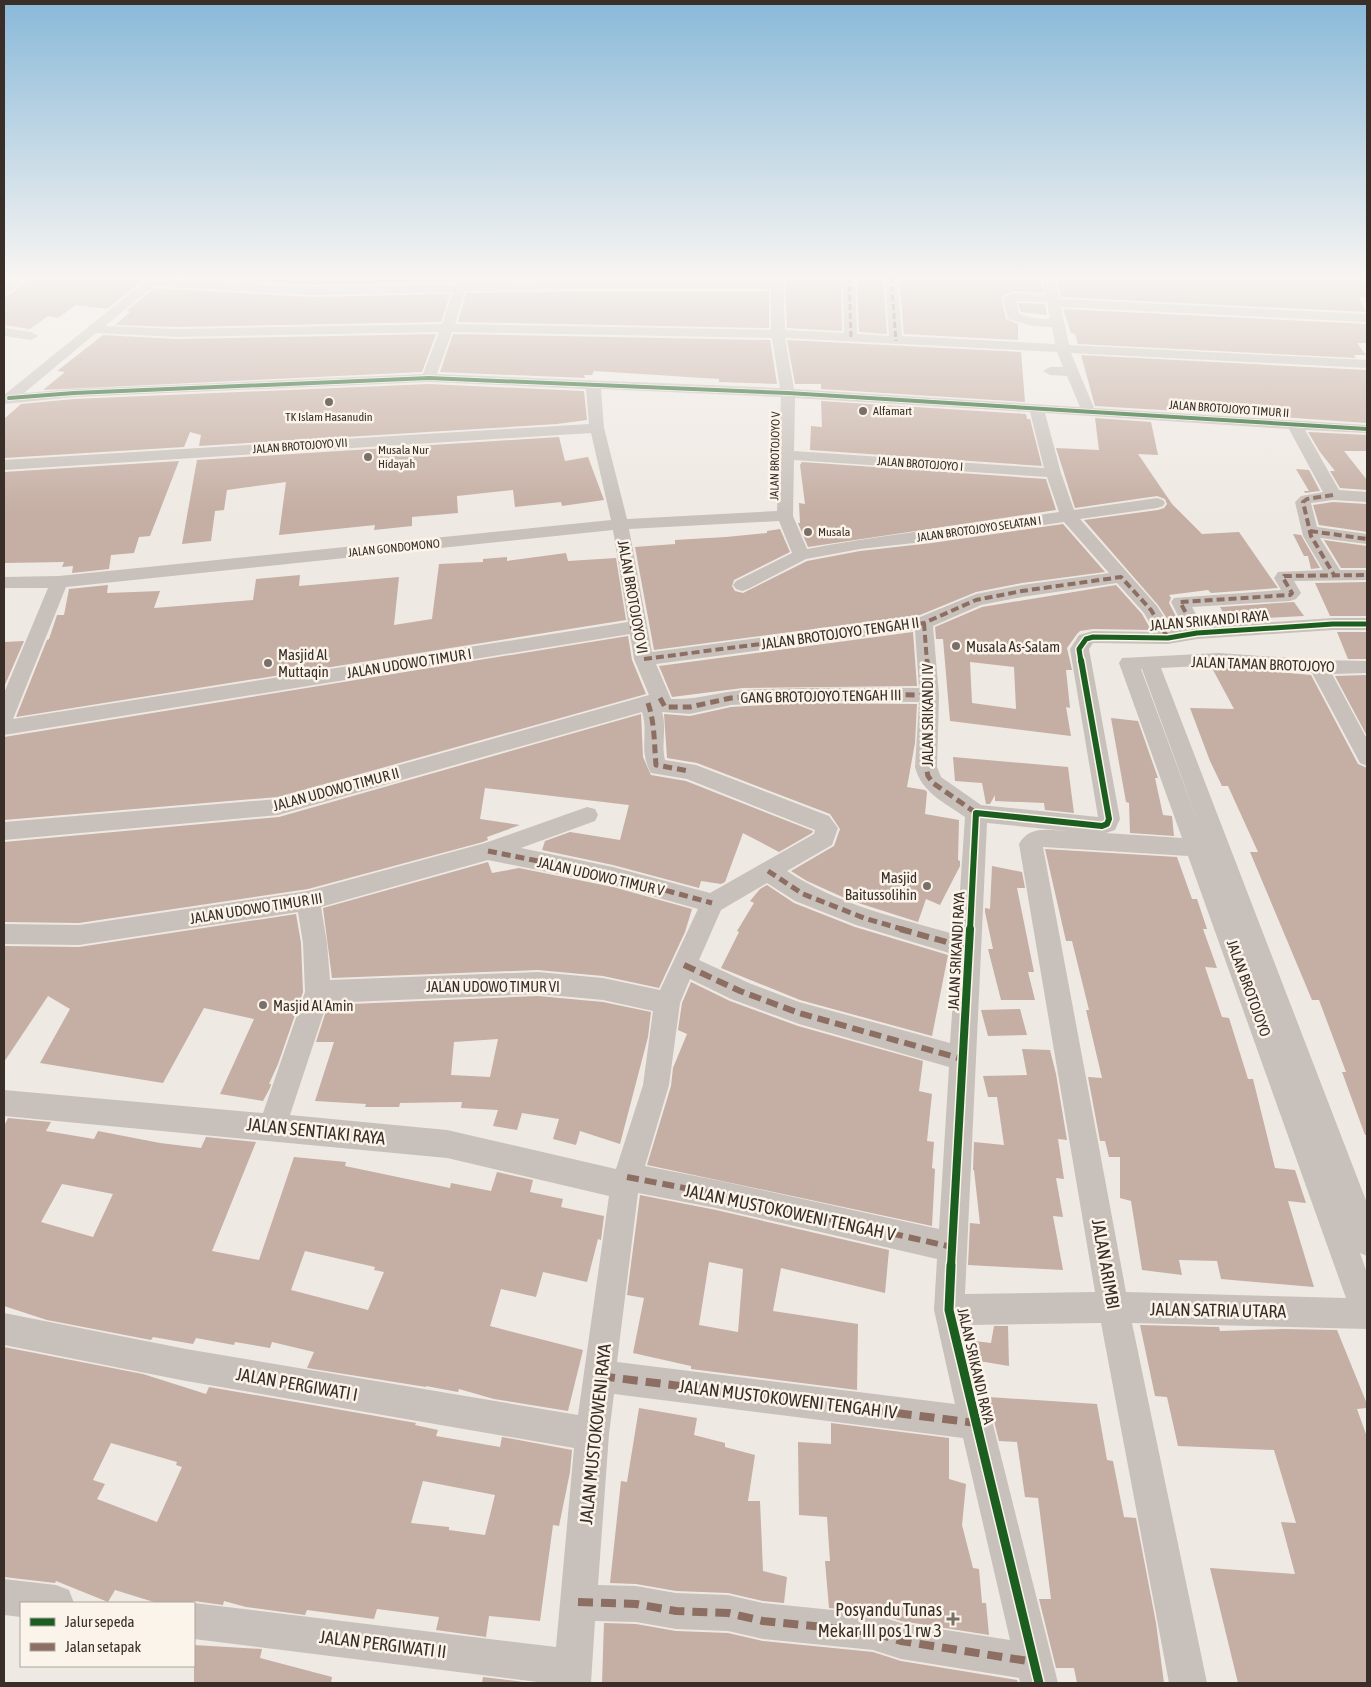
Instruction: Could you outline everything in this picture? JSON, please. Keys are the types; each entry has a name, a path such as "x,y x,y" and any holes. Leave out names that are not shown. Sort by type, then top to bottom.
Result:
{"street":[{"path":"6,400 62,356"},
{"path":"429,378 437,356"},
{"name":"JALAN BROTOJOYO V","path":"782,356 788,393 785,516"},
{"path":"1065,356 1089,412"},
{"path":"1187,356 1367,364"},
{"path":"1050,372 1072,372"},
{"path":"6,400 74,393 429,378 593,384 597,428 620,524"},
{"name":"JALAN BROTOJOYO TIMUR II","path":"593,384 612,385 613,392 624,395 754,402 758,400 760,392 788,393 1037,410 1367,429"},
{"path":"1037,410 1068,516 1151,610 1168,638"},
{"path":"1294,424 1333,495"},
{"name":"JALAN BROTOJOYO VII","path":"4,464 597,428"},
{"name":"JALAN BROTOJOYO I","path":"787,455 1054,473"},
{"path":"1334,575 1311,536 1304,500 1333,495 1367,497"},
{"name":"JALAN BROTOJOYO SELATAN I","path":"742,585 801,554 860,544 1157,503"},
{"path":"785,516 801,554"},
{"name":"JALAN GONDOMONO","path":"4,582 58,582 620,524 785,516"},
{"name":"JALAN BROTOJOYO VI","path":"620,524 637,627 654,700 653,737 656,765 689,772 825,825 827,828 824,839 768,871"},
{"path":"1310,531 1367,539"},
{"path":"1197,633 1180,602 1290,595 1292,593 1283,577 1367,575"},
{"name":"JALAN BROTOJOYO TENGAH II","path":"644,659 924,623 976,600 1022,591 1121,577"},
{"path":"4,718 58,582"},
{"name":"JALAN SRIKANDI IV","path":"924,623 929,696 926,767 928,776 933,783 976,813"},
{"name":"JALAN SRIKANDI RAYA","path":"1037,1673 949,1310 976,813 1102,826 1107,824 1109,819 1079,648 1086,639 1093,637 1168,638 1197,633 1333,624 1367,624"},
{"name":"JALAN UDOWO TIMUR I","path":"4,728 637,627"},
{"name":"JALAN TAMAN BROTOJOYO","path":"1139,663 1219,659 1319,667 1367,666"},
{"name":"JALAN BROTOJOYO","path":"1139,663 1197,848 1367,1314"},
{"name":"JALAN BROTOJOYO","path":"1139,663 1367,1241"},
{"path":"1319,667 1367,758"},
{"name":"GANG BROTOJOYO TENGAH III","path":"654,700 664,707 678,708 731,698 798,694 929,696"},
{"name":"JALAN UDOWO TIMUR II","path":"4,831 278,807 654,700"},
{"name":"JALAN UDOWO TIMUR III","path":"4,934 79,935 308,902 488,851 587,815"},
{"name":"JALAN ARIMBI","path":"1188,1683 1113,1307 1030,844 1039,838 1197,848"},
{"name":"JALAN UDOWO TIMUR V","path":"488,851 613,876 712,904"},
{"path":"712,904 768,871 803,894 847,911 903,930 968,948"},
{"path":"272,1127 318,992 315,943 308,902"},
{"name":"JALAN MUSTOKOWENI RAYA","path":"572,1676 592,1434 626,1181 656,1085 667,1003 712,904"},
{"path":"684,965 740,991 799,1013 962,1059"},
{"name":"JALAN UDOWO TIMUR VI","path":"318,992 538,983 603,989 667,1003"},
{"name":"JALAN SENTIAKI RAYA","path":"4,1103 447,1144 626,1181"},
{"name":"JALAN MUSTOKOWENI TENGAH V","path":"626,1181 716,1194 952,1247"},
{"name":"JALAN SATRIA UTARA","path":"949,1310 1113,1307 1367,1314"},
{"name":"JALAN PERGIWATI I","path":"4,1329 186,1365 592,1434"},
{"name":"JALAN MUSTOKOWENI TENGAH IV","path":"600,1376 976,1423"},
{"path":"4,1597 47,1602"},
{"path":"578,1602 636,1604 676,1611 728,1613 763,1621 873,1632 901,1641 1037,1673"},
{"name":"JALAN PERGIWATI II","path":"195,1621 572,1676"}],"building":[{"path":"77,356 428,356 422,372 43,390 65,372 57,371"},
{"path":"446,356 773,356 777,384 719,382 719,379 594,371 592,375 584,375 585,378 440,372"},
{"path":"790,356 1021,356 1025,402 821,389 821,384 795,384"},
{"path":"1081,356 1366,370 1367,372 1367,423 1095,406"},
{"path":"1311,356 1354,356 1356,358"},
{"path":"429,384 584,391 587,420 557,424 199,446 201,435 190,432 184,447 4,458 4,419 21,404 74,399"},
{"path":"821,401 1026,414 1027,419 1030,419 1042,466 810,450 811,426 822,427"},
{"path":"1095,418 1151,422 1158,455 1138,454 1172,504 1202,534 1239,532 1278,588 1211,593 1208,590 1169,595 1171,598 1169,603 1182,628 1174,629 1158,605 1084,520 1158,510 1164,508 1167,504 1165,499 1157,496 1075,508 1056,448 1099,450"},
{"path":"1308,432 1367,435 1367,451 1344,451 1367,480 1367,490 1340,488 1330,471 1335,471 1320,452"},
{"path":"559,437 565,461 588,457 604,500 562,506 561,502 515,507 513,490 457,496 458,513 412,517 412,526 374,530 375,525 279,535 286,482 227,490 224,510 215,511 211,541 182,544 197,460"},
{"path":"179,461 150,536 139,537 134,553 111,555 109,569 72,573 73,566 62,567 64,562 4,563 4,472"},
{"path":"802,462 1046,479 1056,510 808,547 798,523 800,523 799,503 805,504 800,465"},
{"path":"1296,469 1309,470 1320,491 1305,493 1304,491 1309,491"},
{"path":"1333,502 1367,504 1367,532 1319,525 1313,505"},
{"path":"1063,524 1105,572 1022,583 976,592 920,615 654,650 635,547 675,544 675,540 767,533 767,531 780,529 790,552 734,580 732,586 735,591 743,593 807,561 860,551 932,543"},
{"path":"1293,534 1301,535 1320,568 1311,569 1308,556 1304,556"},
{"path":"1324,540 1367,546 1367,568 1341,568"},
{"path":"566,553 568,561 616,558 626,620 16,717 49,639 57,615 64,615 69,589 108,585 107,593 160,591 154,608 253,600 256,579 300,575 299,586 399,577 394,625 432,619 439,564 483,562 483,559 507,557 507,561"},
{"path":"1367,582 1367,616 1330,616 1315,583"},
{"path":"1116,585 1142,614 1151,630 1093,629 1080,631 1077,634 1067,648 1072,670 1066,670 1070,708 1066,707 1071,736 950,721 943,639 936,639 935,627 982,607","holes":["970,662 1014,667 1016,709 972,703"]},
{"path":"1294,602 1304,616 1228,620 1220,607"},
{"path":"913,632 917,686 743,688 672,697 659,666"},
{"path":"1337,632 1367,632 1367,659 1348,659"},
{"path":"628,636 632,660 646,694 278,797 4,820 4,737"},
{"path":"24,641 4,687 4,642"},
{"path":"1225,667 1311,675 1358,764 1367,768 1367,1135 1365,1135 1342,1072 1346,1072 1319,1000 1312,1000 1250,852 1258,852 1228,786 1222,786 1210,761 1190,708 1234,709 1212,668"},
{"path":"1367,675 1367,736 1335,676"},
{"path":"798,703 917,704 915,743 907,787 927,792 925,814 959,820 958,860 960,861 960,866 940,905 926,899 918,922 849,900 807,881 791,871 834,846 840,829 830,814 697,763 667,758 664,714 690,716 731,707"},
{"path":"641,714 643,757 651,775 686,781 813,831 812,833 779,852 743,833 725,882 721,884 701,881 699,888 613,865 542,850 545,841 570,832 620,840 629,805 485,788 480,819 520,825 487,837 488,840 483,842 308,889 79,923 4,922 4,842 279,817"},
{"path":"1111,718 1138,721 1158,778 1155,778 1163,815 1172,816 1174,836 1130,833 1129,803 1126,802"},
{"path":"953,757 1068,767 1074,813 1045,810 1044,803 995,801 995,795 990,804 986,804 982,783 955,781"},
{"path":"1045,849 1177,857 1192,899 1197,899 1207,929 1203,929 1217,968 1205,967 1222,1017 1229,1018 1248,1079 1253,1079 1275,1168 1295,1170 1306,1203 1288,1201 1314,1287 1221,1279 1217,1261 1179,1260 1182,1275 1142,1270 1131,1201 1120,1198 1120,1157 1109,1157 1105,1141 1100,1141 1088,1077 1102,1078 1086,1010 1089,1010 1072,941 1066,941"},
{"path":"488,862 492,873 519,868 613,887 692,909 685,932 659,988 603,976 538,970 332,978 323,908"},
{"path":"992,866 1022,872 1025,888 1017,888 1034,972 1028,972 1035,1000 1001,1000 988,949 993,949 985,912 985,908 990,909"},
{"path":"767,885 794,903 855,927 948,955 932,1036 800,1000 721,968 739,932 737,931 754,903 750,901 760,889"},
{"path":"296,914 301,943 303,992 278,1064 269,1084 271,1084 270,1088 263,1101 220,1094 254,1019 204,1008 163,1083 40,1063 70,1009 48,996 4,1062 4,946 79,947"},
{"path":"691,982 730,1001 798,1026 923,1061 919,1091 932,1094 927,1141 934,1142 932,1168 935,1169 932,1226 647,1165 671,1086 673,1068 687,1034 678,1030 682,1003"},
{"path":"538,996 603,1002 651,1012 648,1037 620,1144 580,1131 576,1145 553,1139 559,1119 522,1113 517,1130 493,1126 498,1110 461,1108 462,1102 400,1103 399,1107 365,1107 366,1104 315,1101 334,1042 316,1042 328,1005","holes":["498,1039 490,1077 451,1075 454,1042"]},
{"path":"1020,1009 1027,1035 988,1036 981,1010"},
{"path":"1022,1049 1050,1050 1056,1074 1067,1140 1058,1139 1064,1179 1056,1178 1063,1217 1053,1216 1063,1270 968,1265 970,1223 980,1224 973,1170 974,1142 1004,1145 997,1097 988,1097 983,1076 1027,1075"},
{"path":"8,1118 51,1122 46,1131 94,1139 98,1131 160,1143 201,1148 206,1137 256,1142 212,1251 259,1260 294,1157 346,1162 345,1166 450,1188 451,1183 491,1191 497,1172 533,1180 530,1192 563,1199 561,1207 604,1216 601,1240 598,1239 587,1282 543,1272 536,1297 501,1289 490,1326 583,1350 568,1411 494,1399 459,1389 458,1392 307,1368 314,1352 272,1342 270,1348 235,1342 234,1345 196,1338 193,1344 153,1337 151,1340 47,1320 4,1306 4,1126","holes":["62,1184 113,1194 93,1237 41,1222","305,1251 375,1267 374,1270 384,1272 368,1310 291,1290"]},
{"path":"640,1195 716,1210 889,1250 885,1293 781,1268 773,1311 858,1324 857,1390 691,1369 691,1366 633,1353 644,1298 627,1295","holes":["709,1262 743,1269 738,1332 699,1325"]},
{"path":"1140,1325 1219,1327 1220,1331 1337,1330 1367,1404 1367,1408 1357,1409 1367,1437 1367,1683 1238,1683 1210,1568 1295,1574 1281,1522 1296,1523 1274,1450 1178,1446 1167,1397 1155,1396"},
{"path":"994,1326 1008,1326 1009,1366 979,1361 974,1341 991,1343"},
{"path":"4,1347 143,1374 206,1394 209,1387 416,1423 415,1425 438,1430 436,1436 500,1447 502,1437 572,1450 570,1472 559,1526 553,1525 540,1621 489,1616 486,1637 436,1630 439,1617 377,1609 374,1619 307,1610 305,1615 246,1607 224,1601 223,1605 194,1601 154,1602 115,1590 108,1602 56,1581 55,1583 4,1577","holes":["111,1443 177,1462 176,1465 182,1467 157,1522 97,1499 105,1484 93,1480","423,1481 495,1495 485,1535 449,1530 449,1527 411,1523"]},
{"path":"988,1397 1097,1404 1107,1460 1113,1461 1124,1517 1136,1518 1156,1623 1164,1683 1077,1683 1074,1668 1056,1668 1039,1599 1051,1599 1038,1498 1025,1497 1017,1442 999,1441"},
{"path":"639,1408 697,1418 694,1435 725,1443 725,1447 755,1455 748,1501 760,1501 763,1571 787,1577 784,1603 763,1601 728,1593 676,1591 636,1584 610,1583 621,1481 627,1482"},
{"path":"831,1423 949,1438 949,1479 966,1484 962,1525 973,1568 979,1569 982,1603 986,1603 989,1635 901,1621 873,1612 829,1608 825,1561 830,1561 827,1517 799,1515 798,1442 831,1444"},
{"path":"604,1623 636,1624 676,1631 728,1633 763,1641 873,1652 901,1661 1017,1680 1018,1683 602,1683"},
{"path":"195,1645 262,1649 260,1658 332,1677 331,1683 194,1683"},
{"path":"483,1677 532,1683 482,1683"}],"marked path":[{"path":"1333,495 1307,499 1303,502 1311,536 1334,575"},
{"path":"1310,531 1367,539"},
{"path":"1197,633 1180,602 1290,595 1292,593 1283,578 1284,576 1367,575"},
{"path":"644,659 924,623 976,600 1022,591 1121,577 1151,610 1168,638"},
{"path":"924,623 929,695 926,767 928,776 933,783 976,813"},
{"path":"630,628 637,627"},
{"path":"660,698 665,707 690,707 731,698 798,694 929,695"},
{"path":"648,703 654,722 653,737 656,765 689,771"},
{"path":"488,851 613,876 712,903"},
{"path":"768,871 803,894 864,918 968,948"},
{"path":"684,965 740,991 799,1013 962,1059"},
{"path":"627,1177 716,1194 952,1247"},
{"path":"600,1376 976,1423"},
{"path":"578,1602 636,1604 676,1611 728,1613 763,1621 873,1632 901,1641 1034,1662"}],"cycle path":[{"path":"9,398 74,393 429,378 788,393 1367,429"},
{"path":"1039,1683 949,1310 976,813 1102,826 1107,824 1109,819 1079,649 1086,639 1093,637 1168,638 1197,633 1333,624 1367,624"}],"place":[{"name":"TK Islam Hasanudin","path":"329,402"},
{"name":"Alfamart","path":"863,411"},
{"name":"Musala Nur Hidayah","path":"368,457"},
{"name":"Musala","path":"808,532"},
{"name":"Musala As-Salam","path":"956,646"},
{"name":"Masjid Al Muttaqin","path":"268,663"},
{"name":"Masjid Baitussolihin","path":"927,886"},
{"name":"Masjid Al Amin","path":"263,1005"},
{"name":"Posyandu Tunas Mekar III pos 1 rw 3","path":"953,1619"}]}
